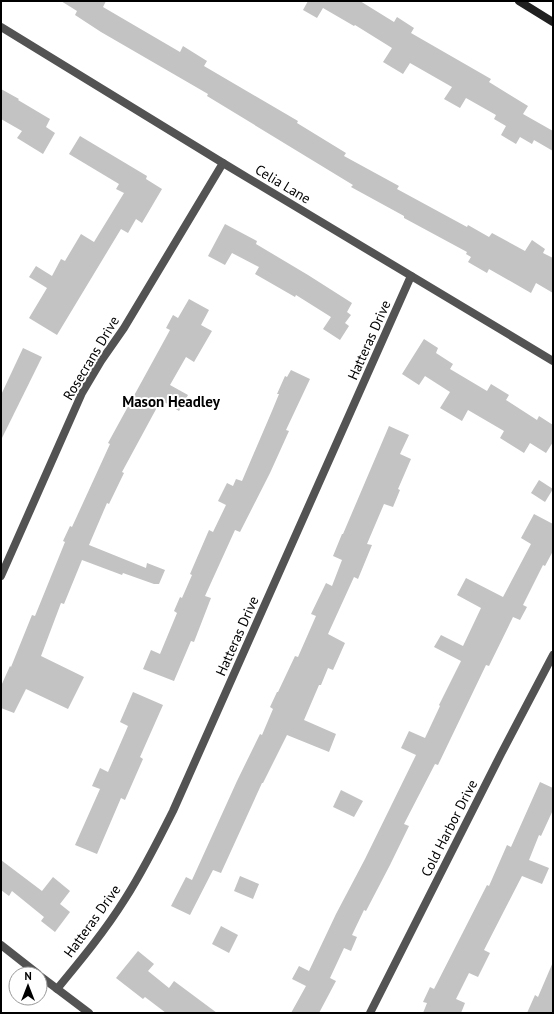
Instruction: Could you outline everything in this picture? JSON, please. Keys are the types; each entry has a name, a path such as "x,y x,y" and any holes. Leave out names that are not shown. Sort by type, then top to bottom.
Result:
{"main road":[{"path":"519,1 553,22"}],"street":[{"name":"Celia Lane","path":"1,27 553,361"},
{"name":"Rosecrans Drive","path":"1,576 82,393 101,361 124,328 224,163"},
{"name":"Hatteras Drive","path":"57,989 101,934 125,900 146,865 173,811 411,276"},
{"name":"Cold Harbor Drive","path":"370,1013 501,754 553,655"},
{"path":"1,945 28,966"},
{"path":"48,982 88,1013"}],"building":[{"path":"61,1 106,1 103,7 180,52 183,46 207,61 204,66 298,121 297,123 346,153 344,156 399,186 397,189 467,227 468,225 489,237 492,233 525,251 532,240 545,249 543,253 553,258 553,293 536,283 531,293 489,269 487,273 468,262 471,257 466,254 467,252 351,187 353,185 207,96 208,94 101,32 75,15 77,11"},
{"path":"308,1 360,1 394,22 397,17 414,28 411,33 491,79 489,82 528,106 523,114 553,131 553,151 534,140 532,144 520,137 516,144 501,135 506,126 494,119 496,115 466,98 460,108 444,99 452,87 410,63 403,74 383,62 392,48 355,25 354,26 323,8 317,18 303,10"},
{"path":"1,89 50,119 46,127 55,133 43,154 17,138 22,131 1,119"},
{"path":"80,136 147,176 146,179 162,189 142,223 136,219 128,233 121,229 57,335 29,318 47,288 29,277 36,266 52,276 61,259 65,261 81,234 94,242 124,193 116,189 119,184 69,154"},
{"path":"225,224 257,241 256,244 352,303 347,312 351,315 345,323 349,326 340,340 323,329 331,317 296,295 295,297 255,274 259,267 232,253 225,265 208,256"},
{"path":"189,299 209,310 201,325 212,331 194,362 186,357 170,385 188,395 179,411 161,400 122,472 124,473 109,504 107,503 89,545 146,568 147,563 165,570 159,584 154,584 123,573 122,575 82,560 64,604 61,603 41,656 84,677 68,709 26,689 14,713 1,708 1,686 10,666 11,667 32,615 35,616 65,542 63,541 70,526 72,527 110,444 108,443 170,330 166,328 173,315 178,318"},
{"path":"424,339 438,348 436,353 453,364 450,369 487,391 491,384 509,395 506,400 537,420 539,416 553,425 553,442 546,453 530,443 524,453 500,438 504,431 468,410 462,421 440,408 450,392 425,376 419,385 402,374"},
{"path":"23,348 42,357 1,440 1,395"},
{"path":"291,370 310,379 286,430 289,431 270,473 240,532 235,530 205,596 211,598 194,642 191,641 174,681 143,669 151,650 160,654 177,613 174,611 180,597 182,598 192,575 190,574 209,530 213,532 226,505 218,501 227,483 233,486 236,479 242,481 279,394 277,394 285,376 287,377"},
{"path":"389,426 409,435 400,454 411,459 398,489 400,490 393,507 384,504 367,544 372,545 358,579 354,577 328,634 345,643 333,670 328,668 304,720 336,734 329,752 287,735 262,783 221,873 213,870 190,915 171,906 186,877 192,880 237,781 260,734 262,735 273,709 270,707 277,692 295,656 298,657 316,616 311,614 326,583 332,586 342,560 333,556"},
{"path":"539,480 553,489 545,502 531,493"},
{"path":"534,514 553,524 553,551 545,566 543,565 523,605 527,607 520,620 513,617 489,666 486,665 438,765 435,764 404,824 409,826 366,911 364,910 352,935 357,937 351,951 344,948 330,978 336,981 319,1013 291,1013 306,986 292,979 299,966 309,971 416,755 401,748 409,731 425,738 440,706 439,705 461,661 434,647 441,635 463,646 481,608 457,595 466,578 503,597 531,544 521,538"},
{"path":"133,692 163,705 140,757 143,759 125,800 121,798 97,854 75,845 100,789 92,786 100,768 108,772 128,726 120,722"},
{"path":"540,782 553,788 553,810 541,836 539,835 529,860 549,868 542,884 522,876 484,950 490,953 478,977 469,973 456,999 465,1003 461,1013 423,1013 427,1003 423,1002 430,987 434,989 487,885 489,886 507,845 511,847"},
{"path":"341,790 363,801 354,817 333,807"},
{"path":"1,860 42,891 53,877 70,891 60,904 70,912 55,932 41,921 44,917 12,891 9,896 1,890"},
{"path":"240,876 259,884 253,899 234,891"},
{"path":"221,926 238,935 229,953 212,944"},
{"path":"138,951 154,964 148,971 169,988 174,981 217,1013 166,1013 145,997 143,999 116,978"},
{"path":"553,962 553,1013 527,1013 535,995 538,997"}],"district":[{"name":"Mason Headley","path":"171,402"}]}
